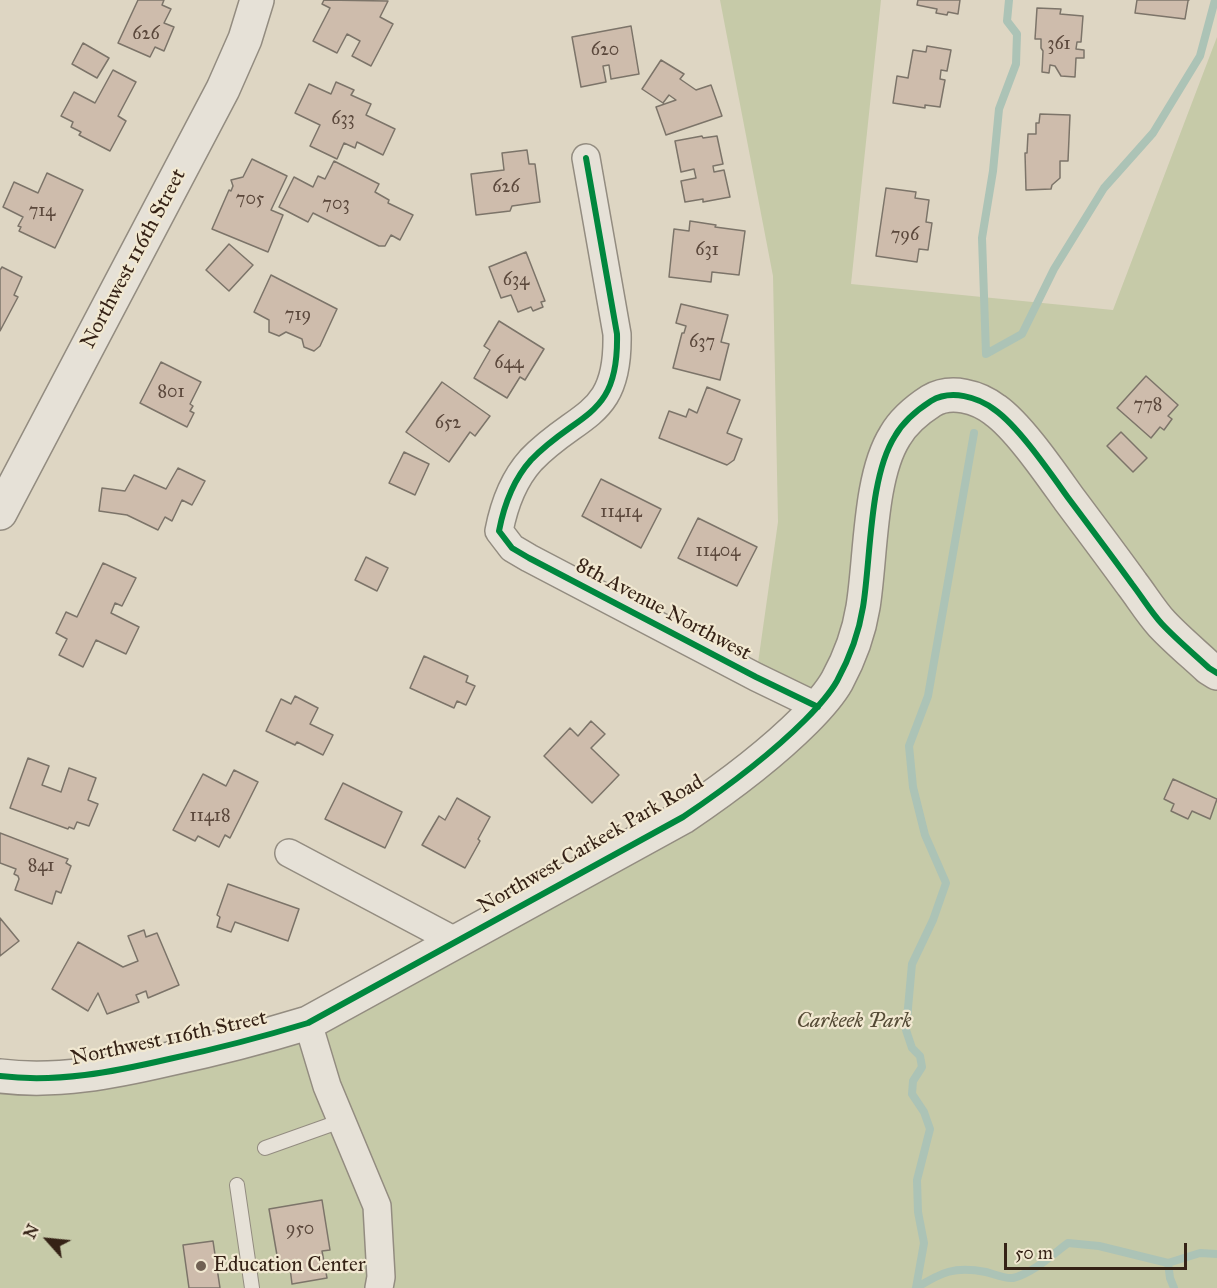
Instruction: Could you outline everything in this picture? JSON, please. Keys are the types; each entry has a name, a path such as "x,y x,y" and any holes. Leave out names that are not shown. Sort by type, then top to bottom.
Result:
{"street":[{"name":"Northwest 116th Street","path":"0,513 224,89 245,39 256,0"},
{"name":"8th Avenue Northwest","path":"586,158 617,334 618,357 615,375 603,400 588,416 542,450 521,473 503,509 499,531 512,548 529,558 818,707"},
{"name":"Northwest Carkeek Park Road","path":"308,1023 683,817 766,756 818,707 836,683 845,664 863,609 878,485 887,453 895,436 912,416 935,399 949,395 966,396 997,411 1015,430 1161,623 1217,673"},
{"path":"289,852 455,941"},
{"name":"Northwest 116th Street","path":"0,1076 61,1079 138,1066 242,1043 308,1023"},
{"path":"308,1023 327,1086 377,1206 381,1277 379,1288"}],"lane":[{"path":"265,1148 341,1121"},
{"path":"237,1185 252,1288"}],"green space":[{"name":"Carkeek Park","path":"720,0 881,0 851,284 1113,310 1217,37 1217,1288 0,1288 0,1076 242,1043 683,817 817,707 756,677 778,522 773,276"}],"building":[{"path":"138,0 164,0 162,5 171,9 164,23 174,27 164,51 155,47 150,57 118,43"},
{"path":"324,0 388,1 380,17 393,24 371,66 352,56 360,41 347,34 337,53 313,41 330,8 322,4"},
{"path":"918,0 960,0 958,14 936,13 937,9 917,5"},
{"path":"1137,0 1189,0 1185,19 1135,13"},
{"path":"1037,8 1061,9 1060,14 1083,16 1081,42 1077,42 1076,49 1084,50 1084,58 1076,58 1075,77 1061,76 1055,66 1050,65 1049,73 1042,72 1041,39 1035,39"},
{"path":"631,26 639,74 611,79 609,65 603,66 606,82 581,87 572,37"},
{"path":"83,43 109,58 97,78 72,64"},
{"path":"927,46 951,50 947,71 941,70 940,79 945,80 940,107 925,105 925,108 893,103 897,76 908,78 913,50 926,52"},
{"path":"661,60 684,74 680,79 696,90 711,85 722,116 666,135 656,107 676,100 669,95 663,103 642,89"},
{"path":"113,70 136,82 118,116 126,121 110,151 79,135 81,132 71,127 73,122 61,116 74,92 95,103"},
{"path":"336,82 354,90 351,95 371,104 366,115 395,129 383,155 357,142 355,148 344,143 337,159 310,146 320,125 295,113 309,84 331,94"},
{"path":"1040,114 1070,115 1068,161 1060,161 1060,178 1051,189 1026,190 1025,153 1027,153 1028,134 1036,134 1036,123 1039,123"},
{"path":"702,136 703,138 717,136 723,164 713,166 714,172 724,170 730,197 703,202 703,199 685,202 681,181 696,178 694,169 681,172 675,141"},
{"path":"527,150 529,164 535,164 540,202 512,206 510,211 476,215 471,174 504,170 502,153"},
{"path":"252,159 287,176 271,210 283,215 268,252 212,229 229,190 231,191 233,186 231,180 243,177"},
{"path":"334,161 379,184 375,192 389,200 388,203 413,215 400,240 391,235 385,246 379,246 313,213 308,222 279,207 294,177 313,187 318,176 325,179"},
{"path":"47,173 83,190 55,248 19,231 21,227 18,226 23,217 3,207 14,182 38,193"},
{"path":"886,188 916,192 915,198 929,200 926,222 932,223 928,250 919,249 917,262 876,256"},
{"path":"690,221 745,231 739,275 712,272 711,282 669,277 674,229 689,231"},
{"path":"229,244 253,265 229,291 206,270"},
{"path":"526,252 545,301 541,302 543,307 533,311 531,307 518,312 511,295 501,298 489,267"},
{"path":"2,267 22,277 14,295 18,297 0,331 0,270"},
{"path":"271,275 337,309 320,346 314,351 304,347 302,339 286,332 279,336 269,332 269,320 254,312"},
{"path":"681,304 728,315 721,342 729,344 720,380 673,368 686,326 676,323"},
{"path":"499,321 544,349 525,380 520,377 507,398 474,378 490,350 484,346"},
{"path":"161,362 201,382 190,404 193,406 190,411 194,413 187,427 140,403"},
{"path":"1146,376 1178,405 1168,416 1172,419 1164,430 1160,427 1151,438 1117,408"},
{"path":"442,382 490,416 475,436 470,432 449,462 406,432"},
{"path":"707,387 740,400 727,433 742,439 734,460 727,465 659,438 669,411 686,417 689,409 697,413"},
{"path":"1121,432 1147,458 1133,472 1107,446"},
{"path":"404,452 429,464 415,495 389,483"},
{"path":"178,468 205,481 192,505 182,500 172,521 165,517 158,530 127,515 99,511 102,488 125,491 134,475 166,489"},
{"path":"601,479 661,509 641,548 582,516"},
{"path":"698,518 757,547 737,586 678,558"},
{"path":"366,557 388,568 377,591 355,580"},
{"path":"103,563 136,578 122,606 115,603 111,613 139,627 126,654 96,640 83,667 59,655 67,639 56,633 66,612 77,617"},
{"path":"424,656 468,676 466,682 475,686 466,705 457,701 454,708 410,688"},
{"path":"295,696 318,708 310,724 333,735 323,755 297,742 295,745 266,731 281,699 291,704"},
{"path":"591,721 605,734 591,748 619,775 592,803 544,756 570,728 578,736"},
{"path":"28,758 49,766 42,785 61,792 69,768 96,778 88,800 98,804 89,826 77,822 74,829 69,827 68,829 10,808"},
{"path":"234,770 258,782 230,838 225,835 219,847 198,836 195,841 173,830 203,774 226,786"},
{"path":"1173,779 1217,799 1210,819 1192,811 1188,819 1171,811 1174,804 1164,799"},
{"path":"343,783 402,812 385,848 325,819"},
{"path":"457,798 490,817 465,868 422,845 439,816 445,820"},
{"path":"0,833 68,859 66,863 71,866 61,893 56,891 52,904 15,890 19,879 14,874 16,869 0,863"},
{"path":"228,884 299,909 288,941 235,922 231,932 217,927 220,917 217,915"},
{"path":"0,918 19,941 0,956"},
{"path":"144,930 146,937 157,933 179,985 148,998 146,991 136,995 139,1002 107,1014 98,993 88,1011 52,989 78,942 123,967 138,961 128,936"},
{"path":"322,1200 330,1250 322,1251 327,1278 292,1284 289,1260 278,1261 269,1209"},
{"name":"Education Center","path":"213,1241 220,1288 189,1288 183,1245"}],"waterway":[{"path":"1009,0 1007,21 1017,34 1016,64 999,109 993,171 982,238 986,354 1022,334 1054,269 1104,188 1153,133 1200,56 1215,0"},
{"path":"916,1288 924,1243 918,1212 917,1180 930,1129 924,1112 912,1094 913,1081 922,1067 920,1056 912,1048 906,1030 912,964 933,920 946,883 925,835 913,787 909,746 928,696 974,433"},
{"path":"916,1288 941,1274 957,1270 975,1270 1013,1278 1020,1276 1035,1268 1068,1243 1099,1246 1168,1263 1200,1253 1217,1254"},
{"path":"1168,1263 1174,1288"}],"cycle path":[{"path":"586,158 617,334 616,362 611,383 603,398 579,421 548,444 531,460 519,476 510,493 499,531 512,548 529,558 818,707"},
{"path":"0,1076 43,1078 106,1072 222,1047 308,1023 683,817 715,795 791,734 818,706 837,681 846,664 861,616 872,518 886,453 906,421 939,397 956,395 973,398 988,405 1004,418 1034,451 1158,619 1217,673"}],"place":[{"name":"Education Center","path":"201,1266"}]}
